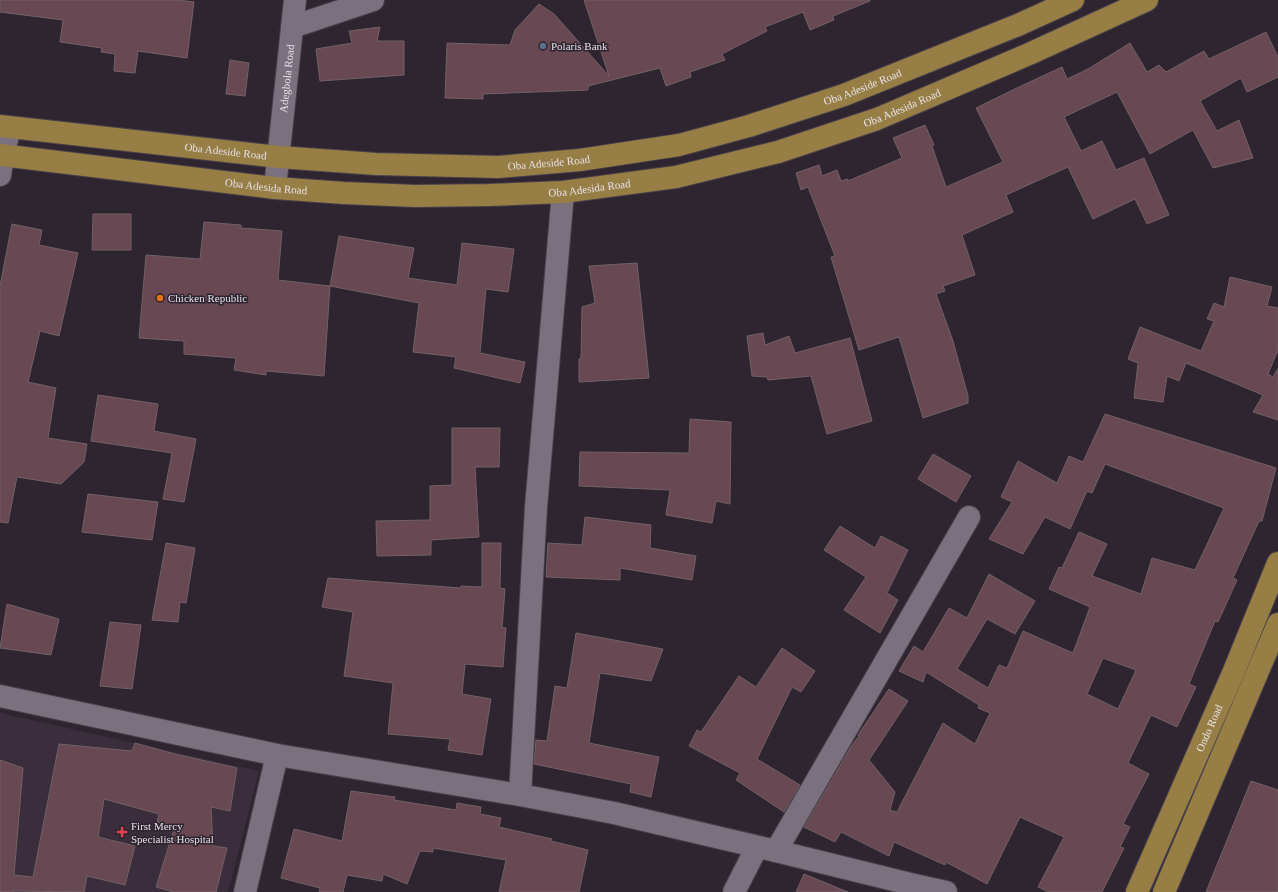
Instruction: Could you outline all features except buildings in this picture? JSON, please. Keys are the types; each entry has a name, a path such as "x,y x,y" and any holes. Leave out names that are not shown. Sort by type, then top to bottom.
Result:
{"main road":[{"name":"Oba Adeside Road","path":"5,127 279,157 376,164 498,167 580,160 679,144 749,126 844,95 1018,25 1073,0"},
{"name":"Oba Adesida Road","path":"1,162 275,188 415,196 563,192 676,177 786,150 877,119 1029,54 1147,0"},
{"name":"Ondo Road","path":"1137,892 1234,671 1278,563"},
{"path":"1164,892 1278,624"}],"street":[{"name":"Adegbola Road","path":"275,188 295,0"},
{"path":"292,27 373,0"},
{"path":"1,162 5,127"},
{"path":"520,795 536,508 563,192"},
{"path":"734,892 766,849 969,517"},
{"path":"0,696 277,755 520,795 614,813 946,892"},
{"path":"245,892 277,755"}],"shaded area":[{"name":"First Mercy Specialist Hospital","path":"0,713 259,771 228,892 0,892"}],"place":[{"name":"Polaris Bank","path":"543,46"},
{"name":"Chicken Republic","path":"160,298"},
{"name":"First Mercy Specialist Hospital","path":"122,832"}]}
